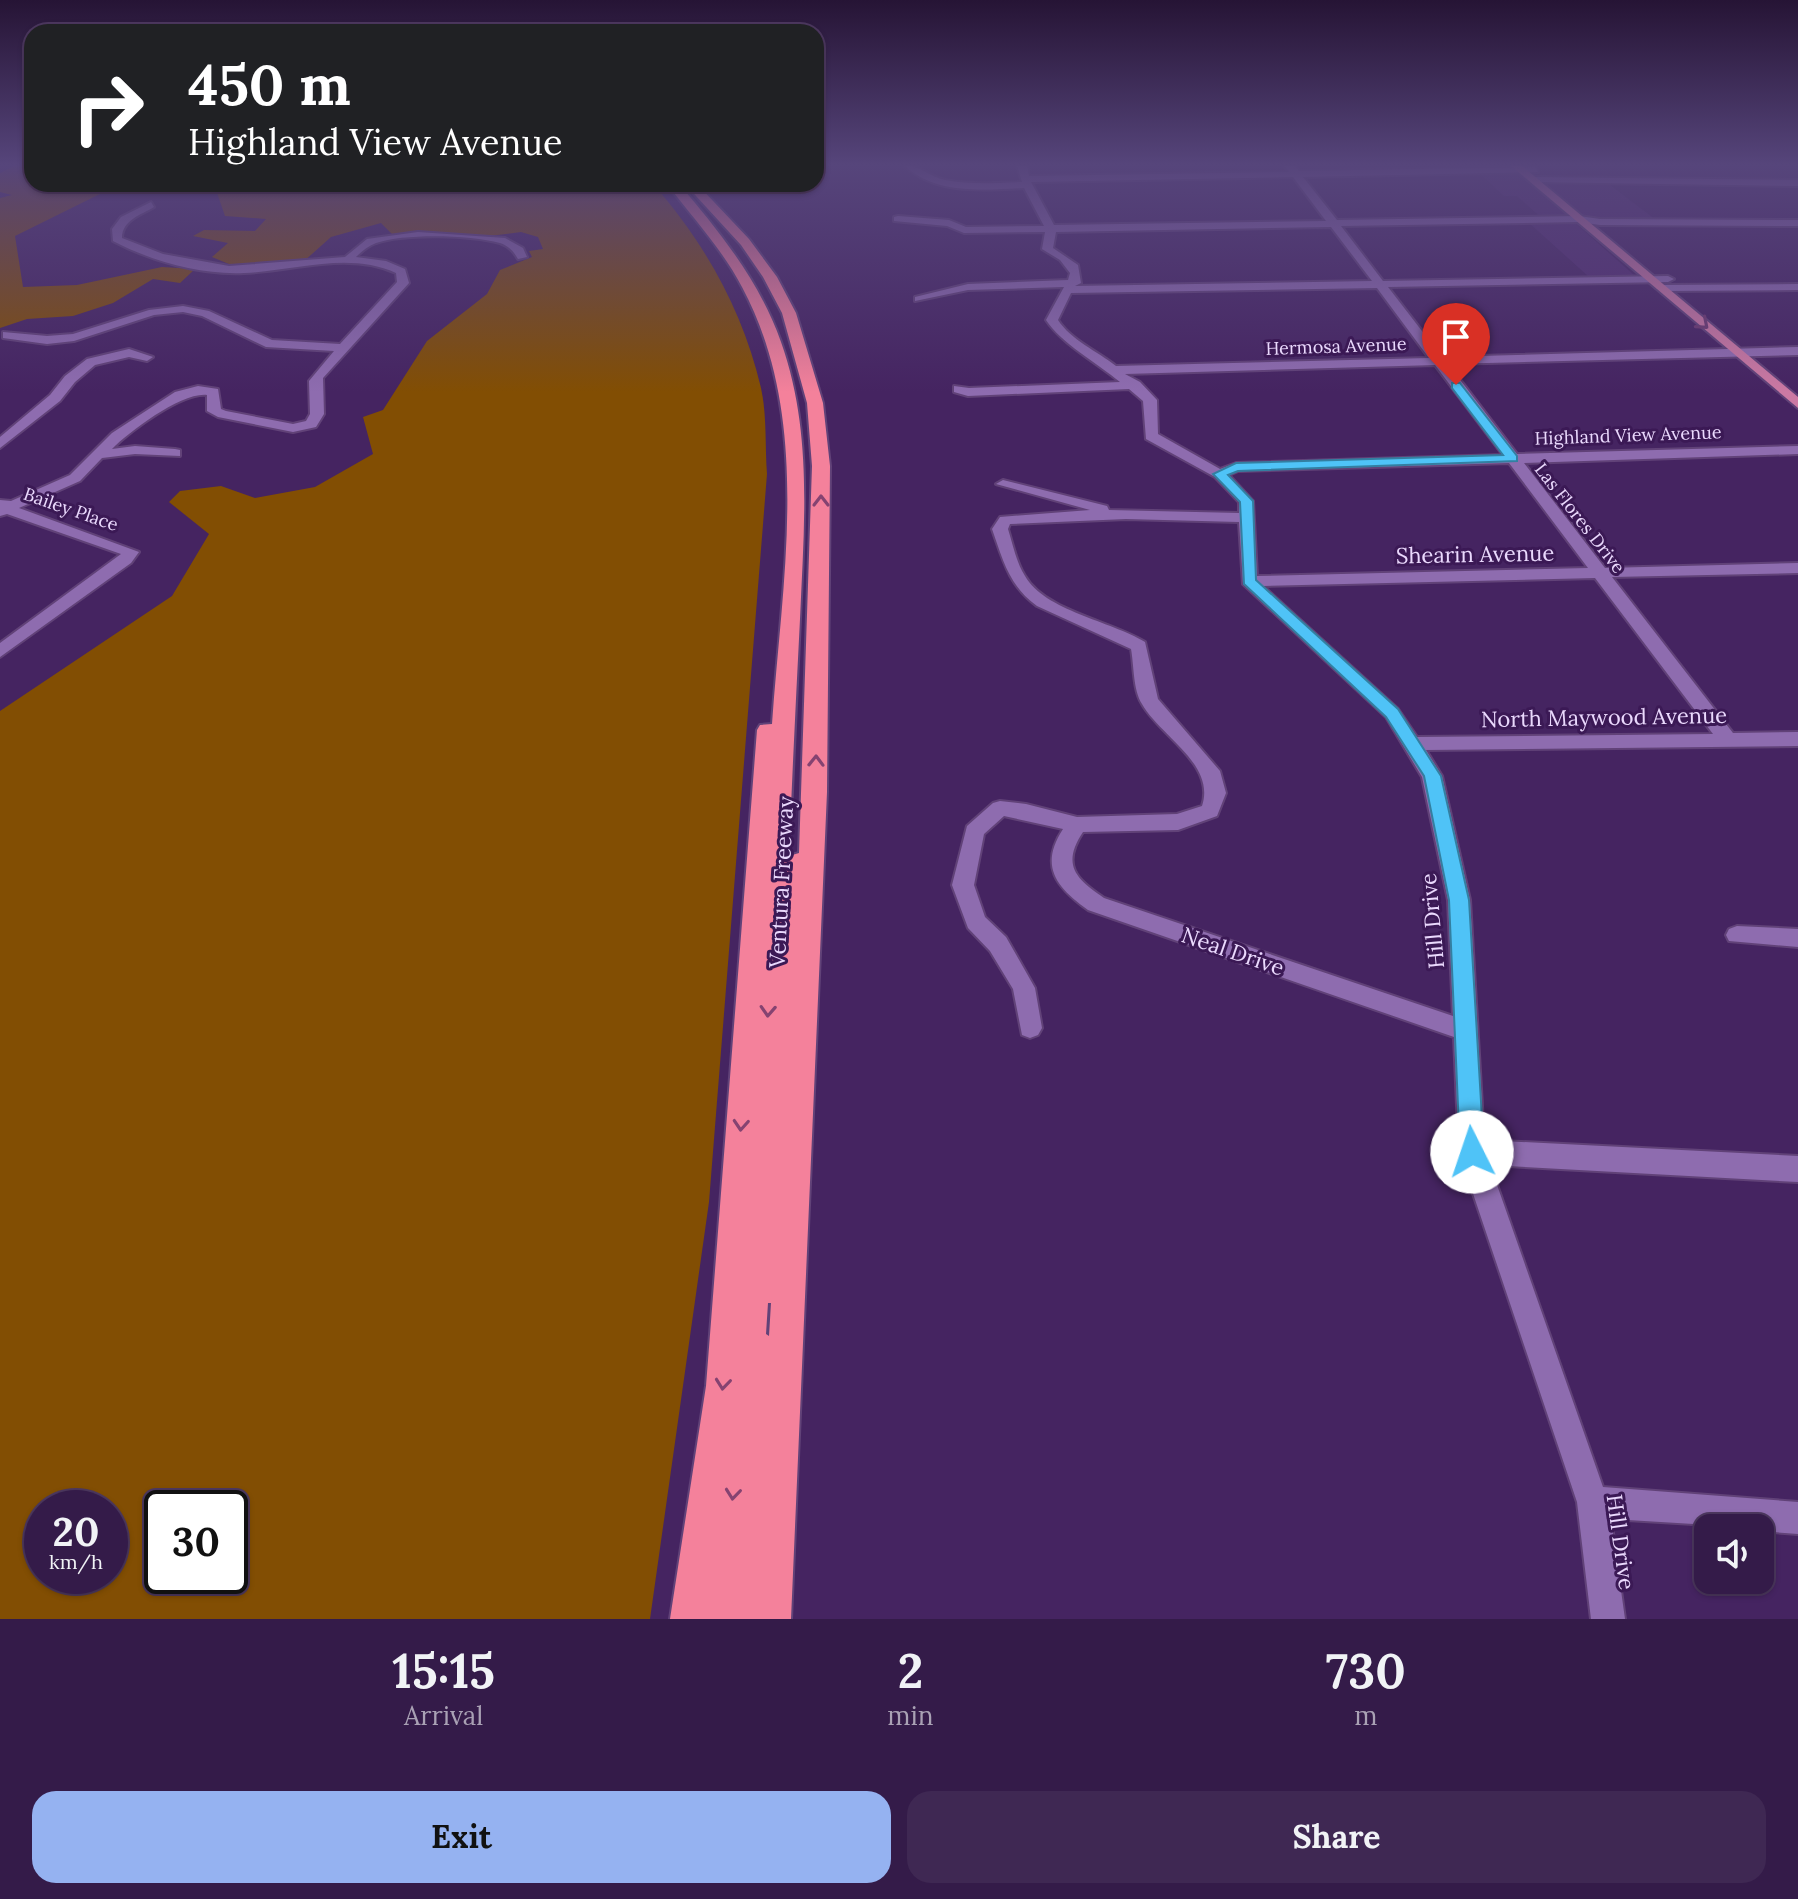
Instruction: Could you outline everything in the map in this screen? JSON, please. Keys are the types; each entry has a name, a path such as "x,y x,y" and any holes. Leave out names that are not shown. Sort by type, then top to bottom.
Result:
{"highway":[{"name":"Ventura Freeway","path":"690,1619 724,1386 773,657 782,450 773,379 749,304 712,241"},
{"path":"721,241 758,299 777,351 791,406 797,484 750,1324 721,1619"},
{"path":"733,241 769,294 788,337 800,344"},
{"name":"Ventura Freeway","path":"744,241 770,277 789,313 800,344 815,403 821,466 812,839 771,1619"},
{"path":"743,1619 780,1120 793,869 812,839"}],"main road":[{"path":"1605,241 1650,279 1680,288 1798,387"},
{"path":"1619,241 1736,352 1798,404"}],"street":[{"path":"2,506 75,478 129,428 180,395 192,391 213,392 214,411 293,428 313,422 317,414 315,381 403,283 401,271 373,261 229,269 137,249 120,241"},
{"path":"347,261 358,248 374,241"},
{"path":"496,241 505,241 519,250 522,257"},
{"path":"1049,241 1047,249 1068,258 1077,274 1072,286 1055,304 1052,320 1062,335 1116,370 1150,400 1151,436 1220,474 1246,501 1249,581"},
{"name":"Las Flores Drive","path":"1346,241 1728,740"},
{"path":"919,299 968,287 1650,279"},
{"path":"1680,288 1798,287"},
{"path":"7,335 47,340 74,337 153,312 183,309 205,313 270,344 343,348"},
{"name":"Hermosa Avenue","path":"1116,370 1798,351"},
{"path":"0,444 55,398 70,379 91,362 129,353 147,357"},
{"path":"959,389 968,392 1135,385"},
{"path":"97,455 146,449 175,453"},
{"name":"Highland View Avenue","path":"1220,474 1236,467 1798,450"},
{"path":"1003,484 1125,515"},
{"name":"Bailey Place","path":"0,651 125,560 131,552 2,506"},
{"path":"1030,1028 1024,988 998,944 976,922 963,885 974,831 1000,808 1026,811 1077,825 1178,822 1210,811 1216,793 1210,771 1149,701 1139,646 1122,632 1041,603 1020,582 1000,529 1005,520 1125,515 1247,518"},
{"name":"Shearin Avenue","path":"1249,581 1798,568"},
{"name":"Hill Drive","path":"1249,581 1392,713 1432,776 1459,900 1463,1030 1472,1152 1593,1502 1608,1619"},
{"name":"North Maywood Avenue","path":"1411,744 1798,739"},
{"name":"Neal Drive","path":"1077,825 1061,852 1061,866 1066,880 1096,904 1463,1030"},
{"path":"1737,935 1798,938"},
{"path":"1472,1152 1798,1169"},
{"path":"1593,1502 1798,1518"}],"shaded area":[{"path":"0,241 16,241 23,287 77,285 162,267 195,269 180,283 153,279 113,303 73,316 27,319 0,328"},
{"path":"216,241 327,241 303,262 236,267 212,257 228,243"},
{"path":"539,241 696,241 720,279 744,332 764,409 767,474 709,1202 650,1619 0,1619 0,711 172,596 209,534 169,502 180,491 221,486 255,498 315,487 373,454 363,417 383,410 427,341 487,294 500,270 532,257 529,251 543,249"},
{"path":"1549,241 1595,241 1634,275 1588,276"}],"route":[{"path":"1456,385 1512,459 1236,467 1220,474 1246,501 1249,581 1392,713 1432,776 1459,900 1463,1030 1472,1152"}]}
